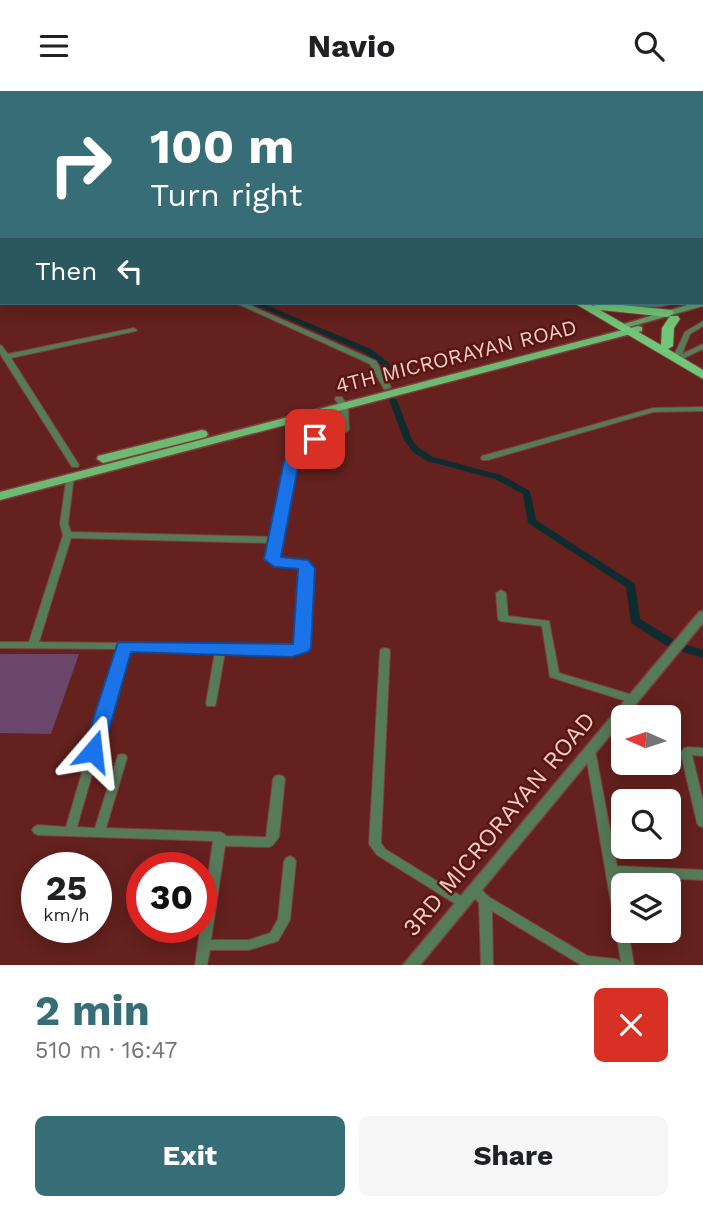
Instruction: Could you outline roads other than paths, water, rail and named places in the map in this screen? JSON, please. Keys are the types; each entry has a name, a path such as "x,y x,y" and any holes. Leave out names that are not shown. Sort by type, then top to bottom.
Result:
{"highway":[{"path":"584,305 703,367"},
{"path":"598,305 703,375"},
{"path":"606,305 671,312 667,346"}],"main road":[{"path":"629,328 696,305"},
{"path":"671,312 703,311"},
{"name":"4TH MICRORAYAN ROAD","path":"342,403 387,387 629,328"},
{"name":"4TH MICRORAYAN ROAD","path":"0,486 73,471 629,328"},
{"name":"4TH MICRORAYAN ROAD","path":"0,496 73,471"}],"street":[{"path":"244,305 373,363 387,387"},
{"path":"651,305 671,312"},
{"path":"681,354 687,333 703,323"},
{"path":"6,358 134,330"},
{"path":"681,354 703,346"},
{"path":"0,347 73,471 64,524 67,535 33,645"},
{"path":"0,645 298,651 302,648 306,568 302,564 280,563 272,559 283,493 291,461 298,447 345,429 342,403"},
{"path":"485,458 653,410 703,409"},
{"path":"67,535 276,540"},
{"path":"501,593 503,619 546,623 551,671 554,674 632,699"},
{"name":"3RD MICRORAYAN ROAD","path":"411,965 703,615"},
{"path":"70,831 124,646"},
{"path":"211,702 221,649"},
{"path":"385,651 375,844 381,852 462,904"},
{"path":"590,750 614,871 628,965"},
{"path":"703,752 688,751 686,754 703,823"},
{"path":"99,832 121,758"},
{"path":"221,841 269,842 273,837 279,779"},
{"path":"38,831 220,837 201,965"},
{"path":"204,945 249,945 274,937 284,920 290,861"},
{"path":"614,871 703,875"},
{"path":"473,890 485,901 587,963 617,965"},
{"path":"485,901 487,965"}],"waterway":[{"path":"260,305 368,351 386,365 391,378"},
{"path":"393,400 408,440 416,450 430,459 498,477 527,493 531,521 631,586 635,621 674,645 703,654"}]}
